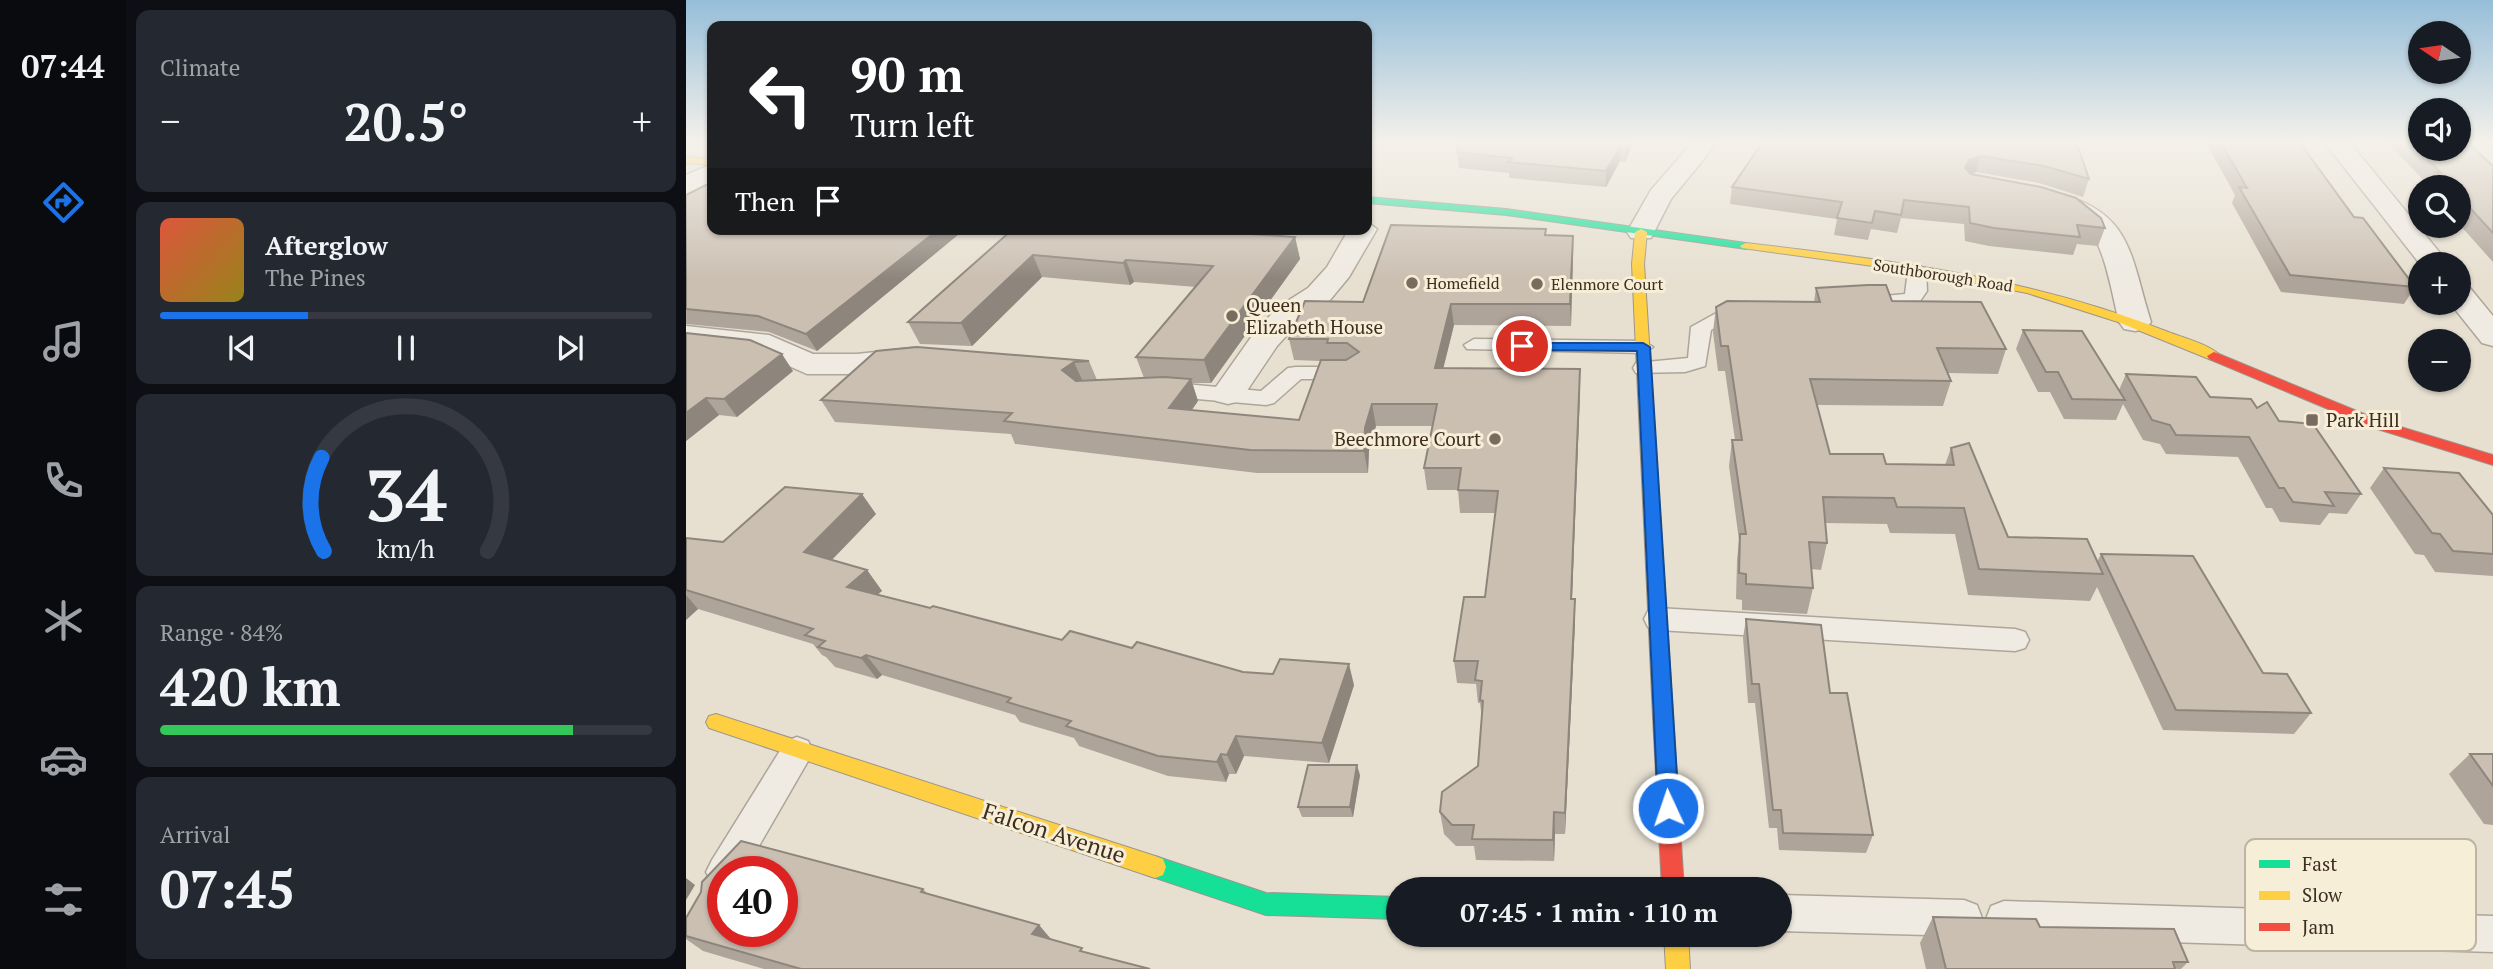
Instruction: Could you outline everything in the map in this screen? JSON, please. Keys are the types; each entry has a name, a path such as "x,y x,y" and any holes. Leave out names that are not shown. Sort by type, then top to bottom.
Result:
{"street":[{"path":"1666,188 1651,209 1641,232 1638,264 1672,877"},
{"path":"2374,188 2425,252"},
{"path":"2030,191 2100,221 2113,243 2135,322"},
{"name":"Southborough Road","path":"1376,200 1641,232 1917,270 2016,287 2135,322 2337,409 2391,429 2493,460"},
{"path":"1228,394 1265,340 1289,314 1319,295 1339,271 1360,235"},
{"path":"2471,309 2493,336"},
{"path":"686,336 769,345 807,364 857,364 942,357"},
{"name":"Falcon Avenue","path":"716,722 1266,904 1386,908"},
{"path":"1677,947 1678,969"}],"lane":[{"path":"1852,303 1911,300 1917,291 1917,270"},
{"path":"1474,345 1644,357 1685,366 1698,362 1698,336 1701,327 1709,320 1720,317 1766,318"},
{"path":"1147,390 1172,389 1266,398 1296,373 1350,373"},
{"path":"1658,619 2015,640"},
{"path":"734,856 797,751"},
{"path":"1792,913 2245,927"}],"building":[{"path":"700,188 707,188 707,235 931,235 806,334 758,316 686,309 686,195"},
{"path":"1741,188 2045,188 2076,198 2101,218 2105,228 2077,225 2080,237 1994,228 1970,223 1969,207 1904,200 1901,215 1875,211 1872,223 1837,218 1842,202"},
{"path":"2240,188 2333,188 2354,217 2363,218 2408,278 2408,286 2290,275"},
{"path":"2471,188 2493,188 2493,233 2471,209"},
{"path":"1391,225 1546,229 1545,235 1573,236 1570,304 1451,304 1435,368 1580,369 1571,599 1575,599 1565,813 1554,812 1553,840 1472,839 1474,825 1452,825 1440,812 1442,792 1478,766 1483,701 1480,700 1482,681 1475,680 1478,661 1454,661 1464,597 1485,597 1498,491 1458,490 1461,468 1424,468 1437,404 1372,404 1365,428 1364,451 1250,450 1004,421 1012,413 821,400 876,351 917,347 1089,361 1074,362 1062,370 1076,381 1164,377 1191,379 1169,408 1299,420 1321,360 1346,360 1359,352 1347,343 1327,343 1328,339 1289,339 1305,301 1363,302"},
{"path":"1006,235 1295,237 1204,360 1136,357 1213,266 1126,260 1123,263 1033,255 961,323 908,322"},
{"path":"1886,285 1892,301 1981,302 2006,349 1937,348 1951,381 1810,379 1830,454 1883,454 1886,464 1954,465 1951,448 1969,443 2008,537 2087,539 2103,574 1979,569 1964,508 1897,507 1894,498 1823,497 1827,543 1809,542 1813,588 1746,584 1746,574 1739,573 1740,534 1746,534 1732,440 1742,440 1728,346 1721,346 1716,307 1727,301 1820,302 1816,288"},
{"path":"2023,330 2082,331 2125,400 2072,399 2058,372 2046,372"},
{"path":"686,333 750,340 782,354 724,399 706,398 686,413"},
{"path":"2126,374 2196,377 2210,397 2251,399 2257,408 2267,402 2279,421 2313,424 2361,494 2325,492 2334,506 2293,502 2284,488 2279,488 2249,437 2176,435 2170,425 2152,420"},
{"path":"2384,468 2459,473 2493,515 2493,554 2453,551 2440,534 2432,533"},
{"path":"785,487 862,494 804,552 867,570 847,587 930,608 933,606 1062,640 1070,631 1132,648 1137,642 1243,672 1273,674 1280,659 1349,664 1322,743 1236,736 1227,755 1221,754 1217,762 1158,756 1066,726 1071,721 1007,702 1011,698 866,655 861,658 818,647 825,641 805,635 813,629 686,590 686,538 723,542"},
{"path":"2101,554 2193,556 2263,673 2287,674 2311,713 2176,710"},
{"path":"1746,619 1821,625 1830,693 1847,693 1873,835 1783,833 1781,810 1773,810 1759,684 1752,684"},
{"path":"2470,754 2493,754 2493,786"},
{"path":"1308,765 1357,765 1350,807 1298,807"},
{"path":"741,841 798,856 727,856"},
{"path":"798,856 923,889 921,892 1039,925 1032,934 1082,948 1080,951 1150,969 801,969 724,947 798,947"},
{"path":"707,877 707,942 686,936 686,918 701,892 702,882"},
{"path":"1933,917 2036,919 2040,927 2174,929 2188,962 2173,962 2175,969 1946,969"}],"traffic: fast":[{"path":"1372,200 1506,212 1746,246"},
{"path":"1155,867 1266,904 1386,908"}],"traffic: slow":[{"path":"1641,232 1638,264 1663,717"},
{"path":"1746,246 1924,270 2029,290 2123,319 2214,356"},
{"path":"716,722 1155,867"},
{"path":"1677,947 1678,969"}],"traffic: jam":[{"path":"2214,356 2376,424 2493,460"},
{"path":"1663,717 1672,877"}],"place":[{"name":"Homefield","path":"1412,283"},
{"name":"Elenmore Court","path":"1537,284"},
{"name":"Queen Elizabeth House","path":"1232,316"},
{"name":"Park Hill","path":"2312,420"},
{"name":"Beechmore Court","path":"1495,439"}],"route":[{"path":"1522,346 1643,347 1668,808"}]}
